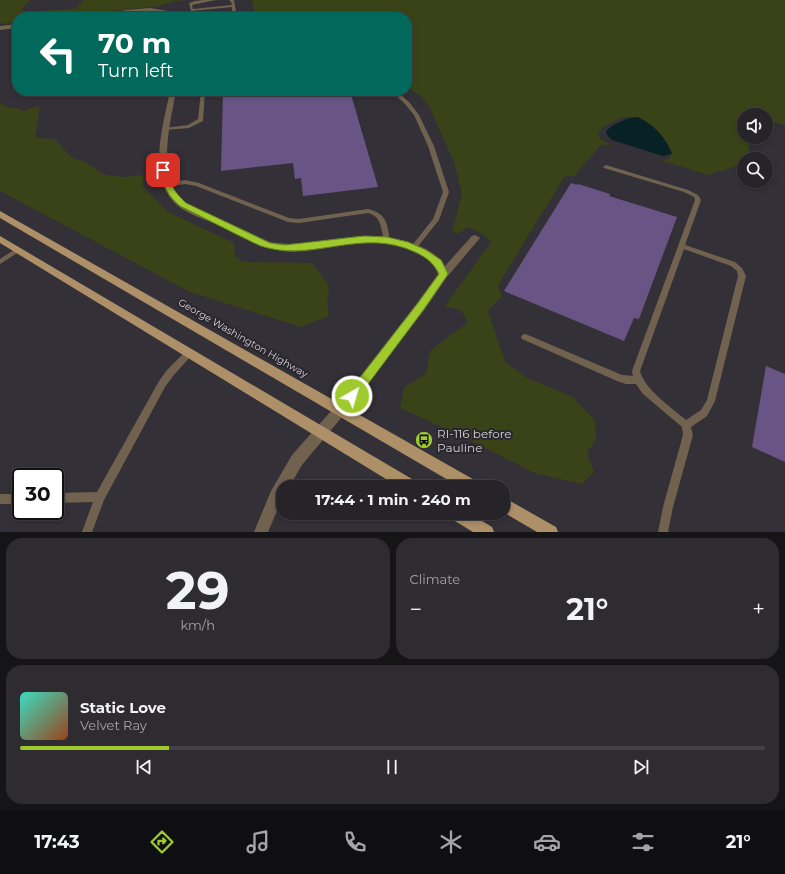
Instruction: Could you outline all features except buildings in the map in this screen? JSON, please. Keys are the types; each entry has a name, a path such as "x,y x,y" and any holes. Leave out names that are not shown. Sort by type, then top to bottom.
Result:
{"main road":[{"name":"George Washington Highway","path":"0,214 461,480"},
{"path":"0,239 400,480"},
{"path":"510,508 551,532"},
{"path":"467,520 487,532"}],"street":[{"path":"137,12 155,10 170,12"},
{"path":"0,28 12,27"},
{"path":"172,96 163,158 163,170 167,185 172,195 183,204 268,245 285,248 364,239 387,240 413,248 438,262 443,274"},
{"path":"261,532 276,496 297,460 339,410 416,312 443,274 475,238"}],"lane":[{"path":"214,0 195,2 190,4 190,8 192,10 233,6"},
{"path":"231,0 233,1 233,12"},
{"path":"167,129 189,126 201,120 203,96"},
{"path":"399,96 407,103 416,115 431,146 446,192 436,220 413,248"},
{"path":"606,167 696,196 697,203 636,371 638,380 646,391 686,425 688,435 668,507 663,532"},
{"path":"167,185 185,182 197,184 288,220 299,221 368,211 376,213 382,217 387,240"},
{"path":"682,246 733,264 740,270 742,276 710,401 704,413 686,425"},
{"path":"0,262 18,250"},
{"path":"525,337 620,378 626,380 638,380"},
{"path":"87,532 100,496 162,384 189,353"},
{"path":"64,498 100,496"},
{"path":"0,499 12,499"}],"green space":[{"path":"0,0 30,0 22,9 24,12 12,12 12,23 0,24"},
{"path":"84,0 190,0 175,1 159,6 103,12 24,12 76,8"},
{"path":"252,0 785,0 785,125 773,122 773,108 737,108 737,144 750,144 748,152 737,152 737,166 708,175 660,160 669,159 672,152 655,131 641,120 633,117 625,117 616,120 598,133 600,139 611,145 601,145 574,176 566,176 563,179 498,285 502,296 488,311 505,362 527,378 573,397 595,421 596,440 587,452 594,472 582,484 534,473 466,438 400,408 404,387 426,374 430,351 468,322 461,310 445,306 491,242 483,234 469,227 457,234 452,231 462,194 454,162 429,106 422,97 412,90 412,12 254,12"},
{"path":"0,102 7,108 14,107 24,111 34,107 40,107 35,136 39,138 55,139 71,157 87,163 105,175 125,177 139,175 143,176 143,187 168,212 234,243 235,256 243,262 312,263 327,283 329,292 327,303 329,316 301,327 190,292 0,191"}],"shaded area":[{"path":"638,117 659,132 672,154 663,156 612,140 608,136 606,131 613,126 621,121"}],"place":[{"name":"RI-116 before Pauline","path":"424,440"}],"route":[{"path":"163,170 166,183 172,195 183,204 268,245 285,248 302,248 364,239 387,240 408,245 423,252 438,262 443,274 421,306 352,396"}]}
